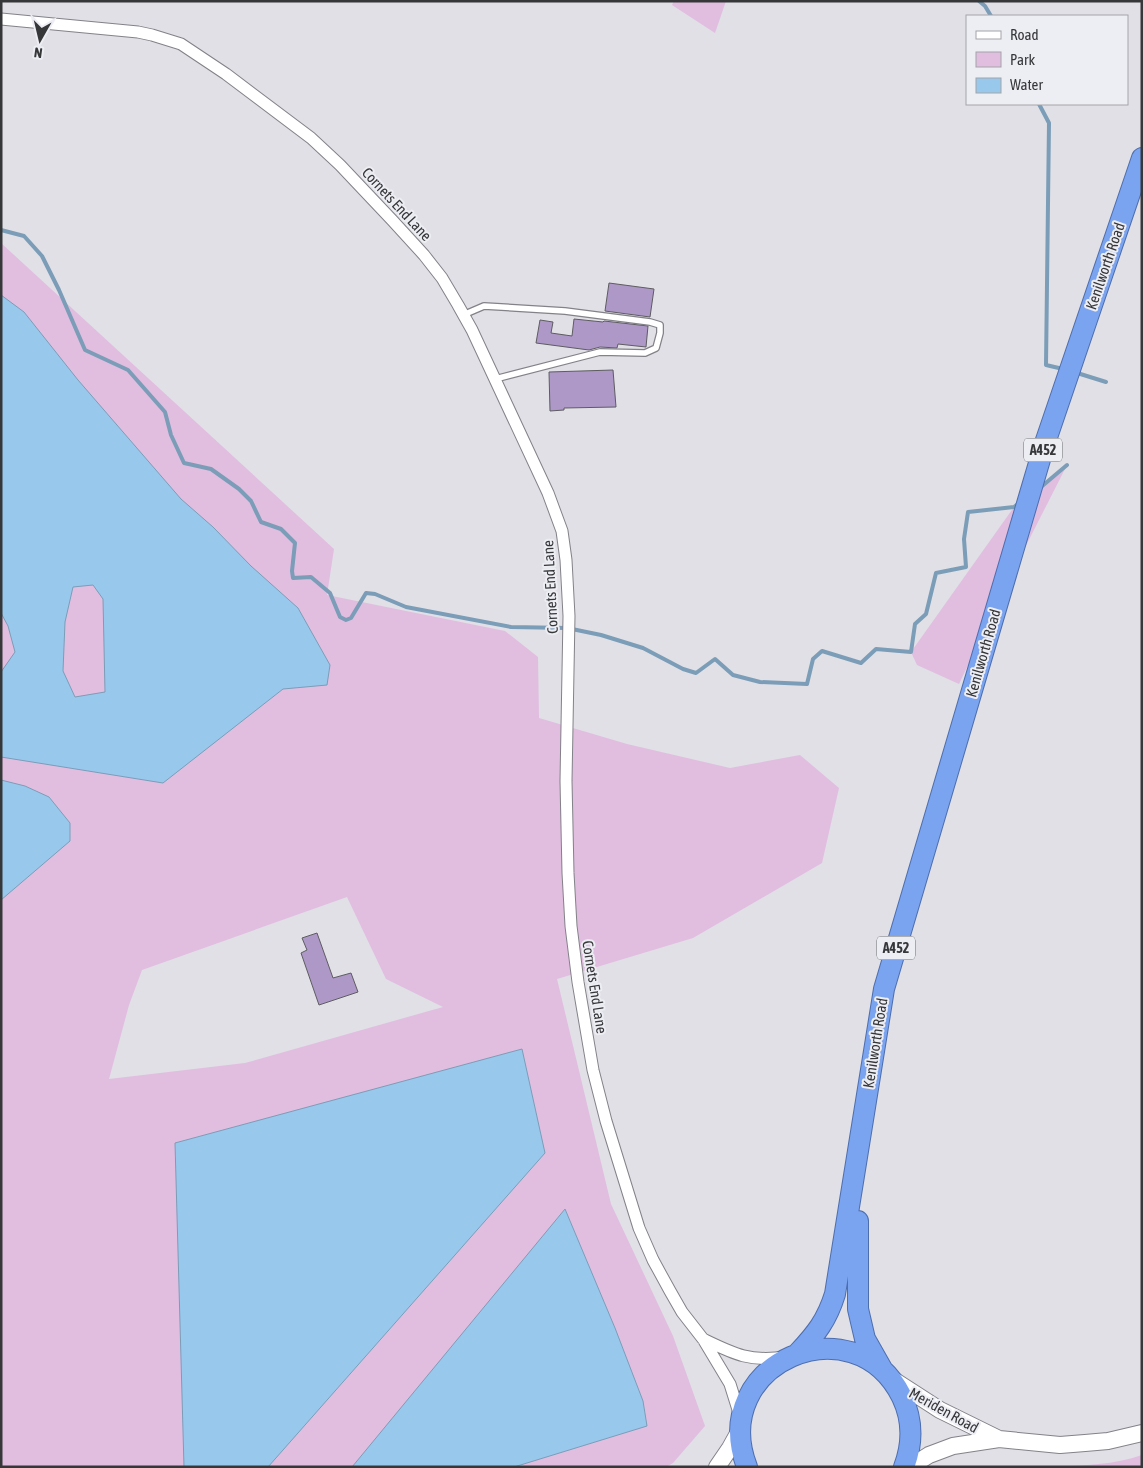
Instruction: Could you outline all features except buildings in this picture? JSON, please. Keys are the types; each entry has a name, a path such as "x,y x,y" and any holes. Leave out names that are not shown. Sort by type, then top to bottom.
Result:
{"highway":[{"name":"Kenilworth Road","path":"795,1355 822,1326 835,1294 884,989 1044,446 1142,158"},
{"name":"Kenilworth Road","path":"857,1156 858,1309 865,1338 904,1401 910,1424 910,1443 904,1467"},
{"path":"747,1467 742,1447 741,1425 745,1404 754,1387 771,1368 795,1355 818,1349 842,1350 856,1354 886,1373"}],"main road":[{"name":"Meriden Road","path":"886,1373 932,1406 999,1439"},
{"path":"717,1467 730,1448 741,1425"},
{"name":"Meriden Road","path":"910,1467 940,1449 999,1439 1060,1445 1108,1441 1142,1433"}],"street":[{"name":"Cornets End Lane","path":"1,19 138,32 168,40 195,52 285,117 340,166 424,255 442,278 464,315 548,493 565,545 569,616 566,781 571,926 594,1070 606,1121 639,1228 653,1260 682,1312 703,1339 730,1384 741,1425"},
{"name":"Cornets End Lane","path":"703,1339 738,1356 771,1359 795,1355"}],"lane":[{"path":"464,315 484,306 565,311 650,322 660,325 656,348 645,352 600,352 495,379"}],"green space":[{"path":"674,1 726,1 715,33 672,5"},
{"path":"1,243 334,549 327,595 505,631 538,657 539,718 627,744 730,768 800,755 839,788 822,863 693,938 557,979 611,1204 673,1336 705,1426 673,1463 666,1467 1,1467","holes":["347,897 386,979 443,1007 245,1063 109,1079 129,1005 142,970"]},
{"path":"1067,465 1011,575 959,684 917,665 911,652 1014,507"},
{"path":"1142,1455 1142,1467 1055,1467 1110,1463"}],"water":[{"path":"1,295 24,312 78,380 181,499 298,608 330,665 327,685 283,689 163,783 1,757 1,672 15,652 8,626 1,613","holes":["93,585 103,599 105,692 75,697 63,671 65,622 73,587"]},
{"path":"1,780 25,786 49,797 70,823 70,841 1,900"},
{"path":"522,1049 545,1153 268,1467 184,1467 175,1143"},
{"path":"565,1209 615,1328 643,1401 647,1426 514,1467 352,1467"}],"waterway":[{"path":"979,1 990,15"},
{"path":"1040,105 1049,123 1046,365 1063,369"},
{"path":"1,230 24,236 42,256 85,350 128,370 165,412 171,435 184,463 211,469 239,489 251,501 261,522 281,529 295,543 293,578 311,577 330,593 340,617 346,620 351,618 366,593 375,594 406,607 511,627 567,628 601,635 643,648 683,669 696,673 715,659 733,675 760,682 807,684 813,659 822,651 861,663 876,649 911,652 915,624 926,614 936,573 966,567 964,539 968,512 1014,507 1019,503"},
{"path":"1074,372 1106,382"},
{"path":"1041,487 1067,465"}]}
